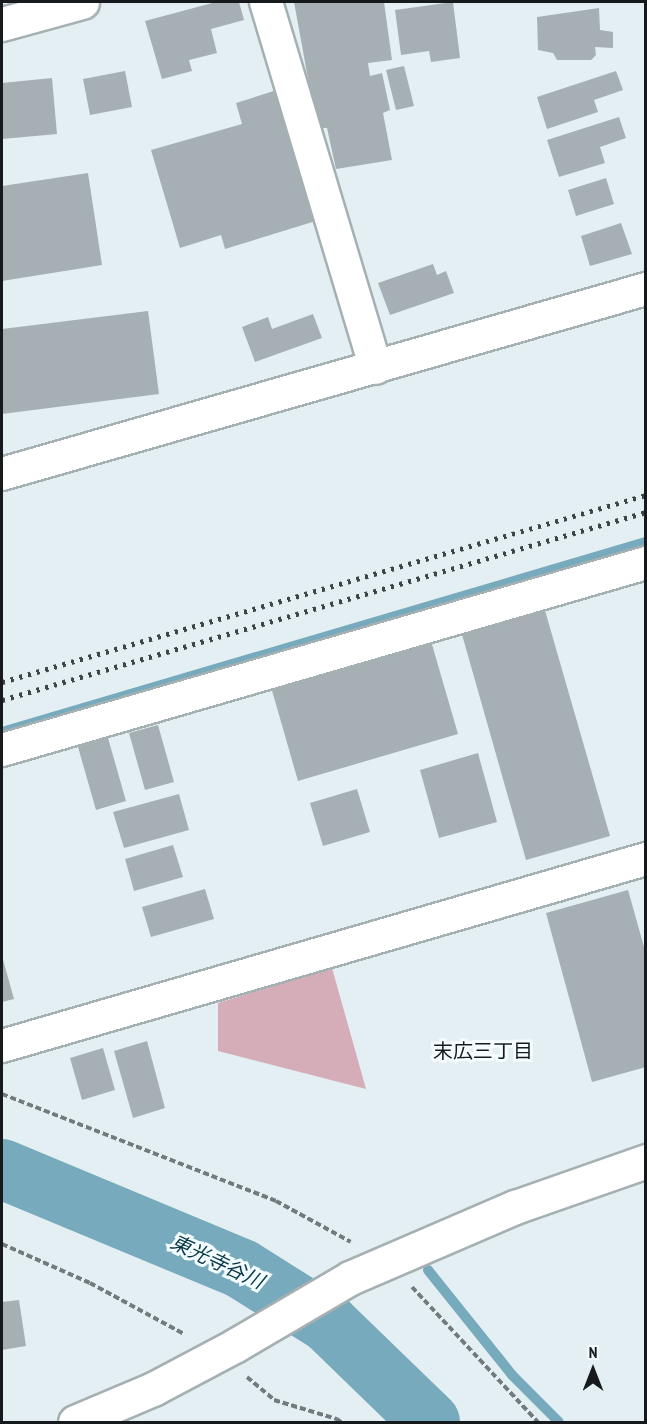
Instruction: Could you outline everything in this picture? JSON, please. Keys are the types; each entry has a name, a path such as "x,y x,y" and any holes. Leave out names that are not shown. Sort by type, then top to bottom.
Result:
{"street":[{"path":"2,24 82,2"},
{"path":"266,2 376,368"},
{"path":"2,474 645,289"},
{"path":"2,750 645,562"},
{"path":"2,1046 645,859"},
{"path":"75,1422 153,1389 228,1349 350,1278 515,1207 645,1161"}],"path":[{"path":"2,1094 276,1201 388,1262 538,1422"},
{"path":"2,1244 228,1349 274,1400 341,1422"}],"shaded area":[{"path":"332,968 366,1089 218,1051 218,1003"}],"building":[{"path":"216,2 239,2 244,20 211,29 217,53 189,60 192,71 162,79 145,21"},
{"path":"294,2 384,2 392,60 368,63 370,76 382,73 390,110 383,113 392,160 336,169 327,128 317,128"},
{"path":"453,2 460,58 431,62 429,51 401,55 395,10"},
{"path":"599,8 600,30 613,32 613,48 595,47 596,55 591,60 557,60 553,53 538,50 537,17"},
{"path":"404,66 414,106 396,110 386,70"},
{"path":"125,71 132,107 90,115 83,79"},
{"path":"616,71 623,90 594,100 598,112 547,129 537,97"},
{"path":"52,78 57,134 2,139 2,83"},
{"path":"280,89 319,220 225,249 221,235 180,248 151,150 242,124 236,103"},
{"path":"619,117 626,138 600,147 605,163 559,177 547,140"},
{"path":"88,173 102,265 2,281 2,186"},
{"path":"606,178 614,204 576,216 568,190"},
{"path":"621,223 632,254 590,266 581,236"},
{"path":"433,264 437,275 446,271 454,293 390,315 378,283"},
{"path":"148,311 159,394 2,414 2,329"},
{"path":"313,314 322,338 255,362 242,327 268,317 272,329"},
{"path":"544,607 610,836 526,860 461,631"},
{"path":"431,641 458,734 298,781 271,687"},
{"path":"158,725 174,782 145,790 129,733"},
{"path":"108,738 126,801 96,810 78,747"},
{"path":"478,753 497,822 439,838 420,770"},
{"path":"357,789 370,832 323,846 310,803"},
{"path":"179,794 189,830 124,848 113,812"},
{"path":"173,845 183,877 134,891 125,859"},
{"path":"205,889 214,919 151,937 142,907"},
{"path":"628,890 646,954 646,1067 592,1082 546,913"},
{"path":"2,956 14,999 2,1002"},
{"path":"147,1041 165,1108 133,1118 114,1051"},
{"path":"103,1048 115,1090 82,1100 70,1058"},
{"path":"19,1300 26,1346 2,1350 2,1302"}],"waterway":[{"path":"2,732 646,542"},
{"name":"東光寺谷川","path":"2,1169 242,1269 328,1323 430,1422"},
{"path":"428,1270 512,1375 559,1422"}],"railway":[{"path":"2,682 646,495"},
{"path":"2,700 646,512"}],"district":[{"name":"末広三丁目","path":"483,1051"}]}
